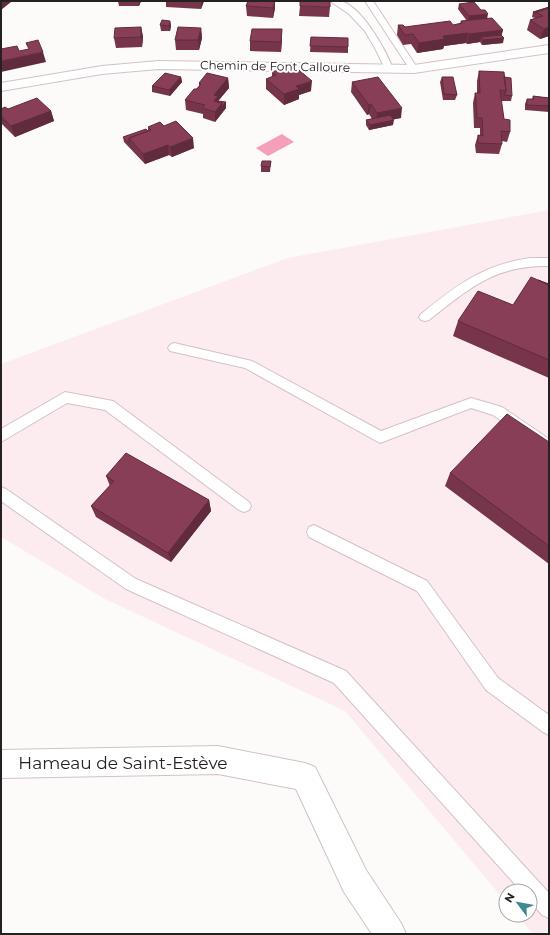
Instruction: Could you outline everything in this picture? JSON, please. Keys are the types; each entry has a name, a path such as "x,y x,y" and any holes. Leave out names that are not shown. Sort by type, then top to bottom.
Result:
{"street":[{"name":"Chemin de Font Calloure","path":"1,87 102,70 158,65 209,64 414,69 549,49"},
{"name":"Hameau de Saint-Estève","path":"1,764 218,760 305,777 355,881 390,934"}],"lane":[{"path":"334,1 358,16 385,56 389,69"},
{"path":"369,1 414,69"},
{"path":"426,318 466,284 503,266 536,261 549,262"},
{"path":"174,348 248,364 380,437 471,403 497,411 549,446"},
{"path":"1,436 65,397 108,405 244,506"},
{"path":"1,493 131,584 340,677 549,908"},
{"path":"314,532 422,586 492,684 549,726"}],"shaded area":[{"path":"282,134 294,142 268,156 256,148"},
{"path":"549,210 549,934 533,934 524,923 538,923 538,883 498,883 498,893 345,711 105,599 1,537 1,364 288,258"}],"building":[{"path":"248,1 275,1 273,8 246,6"},
{"path":"300,1 330,1 330,7 300,6"},
{"path":"474,2 481,10 485,10 488,14 469,16 459,4"},
{"path":"549,7 536,13 533,12"},
{"path":"549,8 549,27 544,29 530,20 543,16 536,12"},
{"path":"492,18 503,30 443,36 445,39 419,43 413,34 405,35 398,25 403,25 405,27 450,21 453,25 462,23 461,21"},
{"path":"162,20 170,21 169,26 160,25"},
{"path":"141,27 141,37 114,38 115,28"},
{"path":"178,27 201,28 198,40 175,40"},
{"path":"252,29 282,29 281,42 250,41"},
{"path":"501,35 504,38 483,40 481,37"},
{"path":"311,37 348,38 348,47 310,46"},
{"path":"38,40 43,52 1,61 1,49 17,46 19,51 29,49 26,43"},
{"path":"293,65 312,81 296,86 299,89 284,94 266,79 276,75 272,72"},
{"path":"479,71 504,72 506,91 500,90 504,119 510,120 510,132 501,131 502,144 478,143 478,135 483,136 482,118 477,118 475,93 480,93"},
{"path":"165,73 181,77 169,90 152,86"},
{"path":"207,73 228,78 214,95 218,96 214,101 222,103 215,112 202,108 205,105 185,100 194,89 197,89 201,84 199,83"},
{"path":"378,77 402,108 377,113 371,104 369,105 352,82"},
{"path":"442,77 453,77 457,95 444,94"},
{"path":"504,77 511,78 512,96 504,95 506,91"},
{"path":"533,96 549,98 549,106 527,105 527,99 534,99"},
{"path":"37,98 51,111 11,126 1,116 1,109 5,107 8,109"},
{"path":"217,102 226,102 222,107 222,103"},
{"path":"390,115 394,120 370,125 366,120"},
{"path":"176,121 193,138 170,147 168,145 143,154 129,138 151,130 148,127 160,122 164,126"},
{"path":"146,129 148,131 129,138 129,143 123,137"},
{"path":"262,161 271,161 270,167 261,166"},
{"path":"531,277 549,285 549,360 458,321 478,291 513,305"},
{"path":"507,414 549,442 549,546 450,473"},
{"path":"126,453 209,500 168,553 91,506 114,481 106,476"}]}
